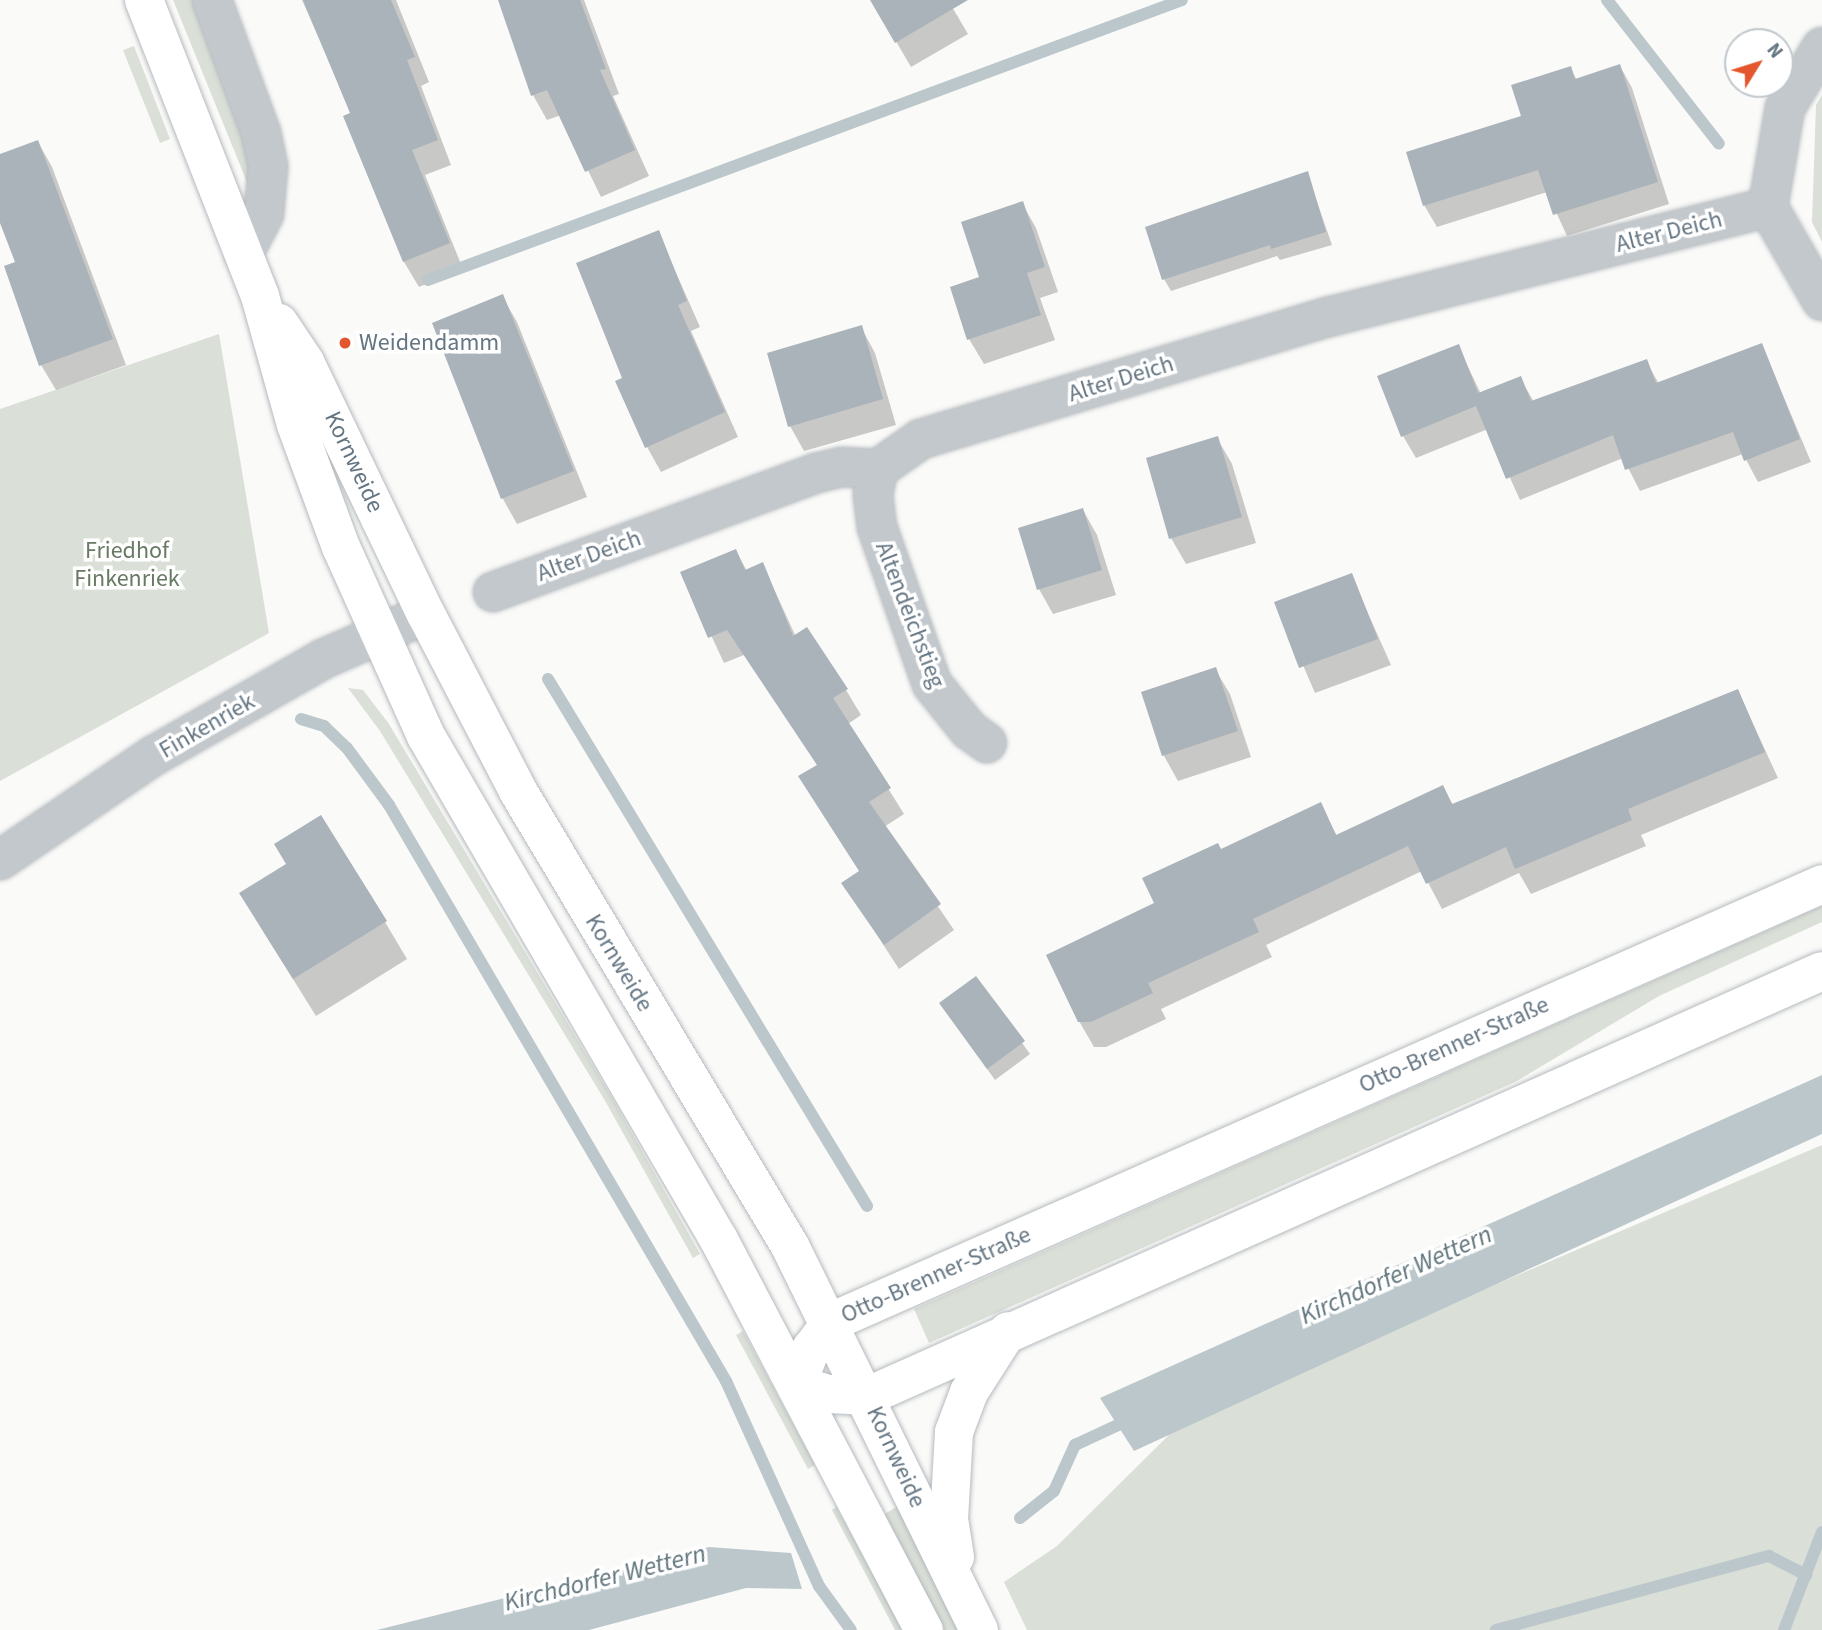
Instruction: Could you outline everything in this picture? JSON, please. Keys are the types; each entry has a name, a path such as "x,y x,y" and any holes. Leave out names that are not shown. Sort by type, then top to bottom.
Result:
{"main road":[{"name":"Kornweide","path":"145,0 260,296 313,474 378,633 452,786 719,1240 925,1630"},
{"name":"Kornweide","path":"260,296 306,362 426,614 562,868 749,1175 831,1322 979,1630"},
{"name":"Otto-Brenner-Straße","path":"797,1385 811,1349 831,1322 1822,884"},
{"path":"797,1385 829,1394 867,1396 1822,971"},
{"path":"961,1594 949,1519 954,1432 969,1392 1008,1331"}],"street":[{"path":"212,0 261,133 268,167 264,215 243,254"},
{"path":"1822,47 1785,108 1768,207 1822,301"},
{"name":"Alter Deich","path":"493,593 816,473 842,467 878,469 921,439 1328,317 1768,207"},
{"name":"Altendeichstieg","path":"878,469 873,495 877,527 932,684 969,730 987,743"},
{"name":"Finkenriek","path":"0,860 153,756 323,659 426,614"}],"green space":[{"path":"173,0 197,0 251,136 249,187"},
{"path":"134,46 170,139 160,143 123,50"},
{"path":"1822,95 1822,242 1812,222 1816,105"},
{"name":"Friedhof Finkenriek","path":"219,334 269,633 0,781 0,409"},
{"path":"348,688 363,690 389,724 611,1096 700,1254 693,1258 604,1099 380,731"},
{"path":"1822,906 1822,922 1659,996 1515,1082 929,1343 914,1309"},
{"path":"1822,1145 1822,1630 1027,1630 1004,1582 1057,1546 1188,1416"},
{"path":"743,1331 815,1465 808,1469 736,1335"},
{"path":"900,1505 963,1630 941,1630 881,1516"},
{"path":"836,1507 904,1630 895,1630 832,1510"}],"water":[{"path":"1822,1075 1822,1134 1134,1451 1100,1398"},
{"path":"709,1547 791,1553 802,1589 746,1588 589,1630 377,1630"}],"building":[{"path":"303,0 391,0 415,57 407,60 438,140 412,150 450,243 403,262 343,116 350,113"},
{"path":"498,0 580,0 606,69 600,70 635,150 585,172 547,90 531,96"},
{"path":"870,0 968,0 895,43"},
{"path":"1620,64 1658,182 1553,215 1538,170 1423,206 1406,152 1521,116 1511,85 1571,66 1575,79"},
{"path":"38,140 113,339 39,366 4,266 15,262 0,223 0,154"},
{"path":"1308,171 1326,232 1271,249 1270,245 1162,280 1145,227"},
{"path":"1023,201 1045,267 1027,273 1041,315 967,340 950,287 979,277 961,222"},
{"path":"659,230 687,301 678,305 725,412 645,448 615,381 622,378 576,263"},
{"path":"503,294 574,471 501,499 432,323"},
{"path":"862,325 883,399 788,427 767,353"},
{"path":"1762,343 1800,439 1744,461 1733,432 1625,470 1613,435 1506,479 1476,406 1401,437 1377,376 1459,344 1478,393 1521,376 1531,401 1647,359 1656,383"},
{"path":"1218,436 1242,517 1169,539 1146,458"},
{"path":"1083,508 1102,570 1037,590 1018,528"},
{"path":"736,549 745,570 763,562 793,636 807,627 848,689 833,698 891,788 869,802 941,904 884,945 841,883 859,871 798,776 817,765 727,630 708,638 680,572"},
{"path":"1352,573 1378,639 1299,668 1274,602"},
{"path":"1216,667 1238,731 1162,756 1141,692"},
{"path":"1738,689 1765,752 1628,809 1632,820 1515,869 1506,847 1426,884 1408,846 1253,919 1259,932 1148,983 1153,993 1091,1022 1078,1022 1046,955 1154,903 1142,878 1218,843 1221,849 1321,802 1336,835 1443,785 1452,804"},
{"path":"321,815 387,921 293,979 239,893 286,864 274,844"},
{"path":"976,976 1025,1041 987,1069 939,1003"}],"waterway":[{"path":"428,280 1182,0"},
{"path":"1607,0 1719,144"},
{"path":"548,679 867,1206"},
{"path":"301,719 324,726 347,748 389,805 726,1381 819,1586 851,1630"},
{"name":"Kirchdorfer Wettern","path":"1020,1518 1054,1491 1075,1445 1133,1418"},
{"path":"1784,1630 1822,1532"},
{"path":"1496,1630 1769,1556 1806,1575"}],"place":[{"name":"Weidendamm","path":"345,343"}]}
